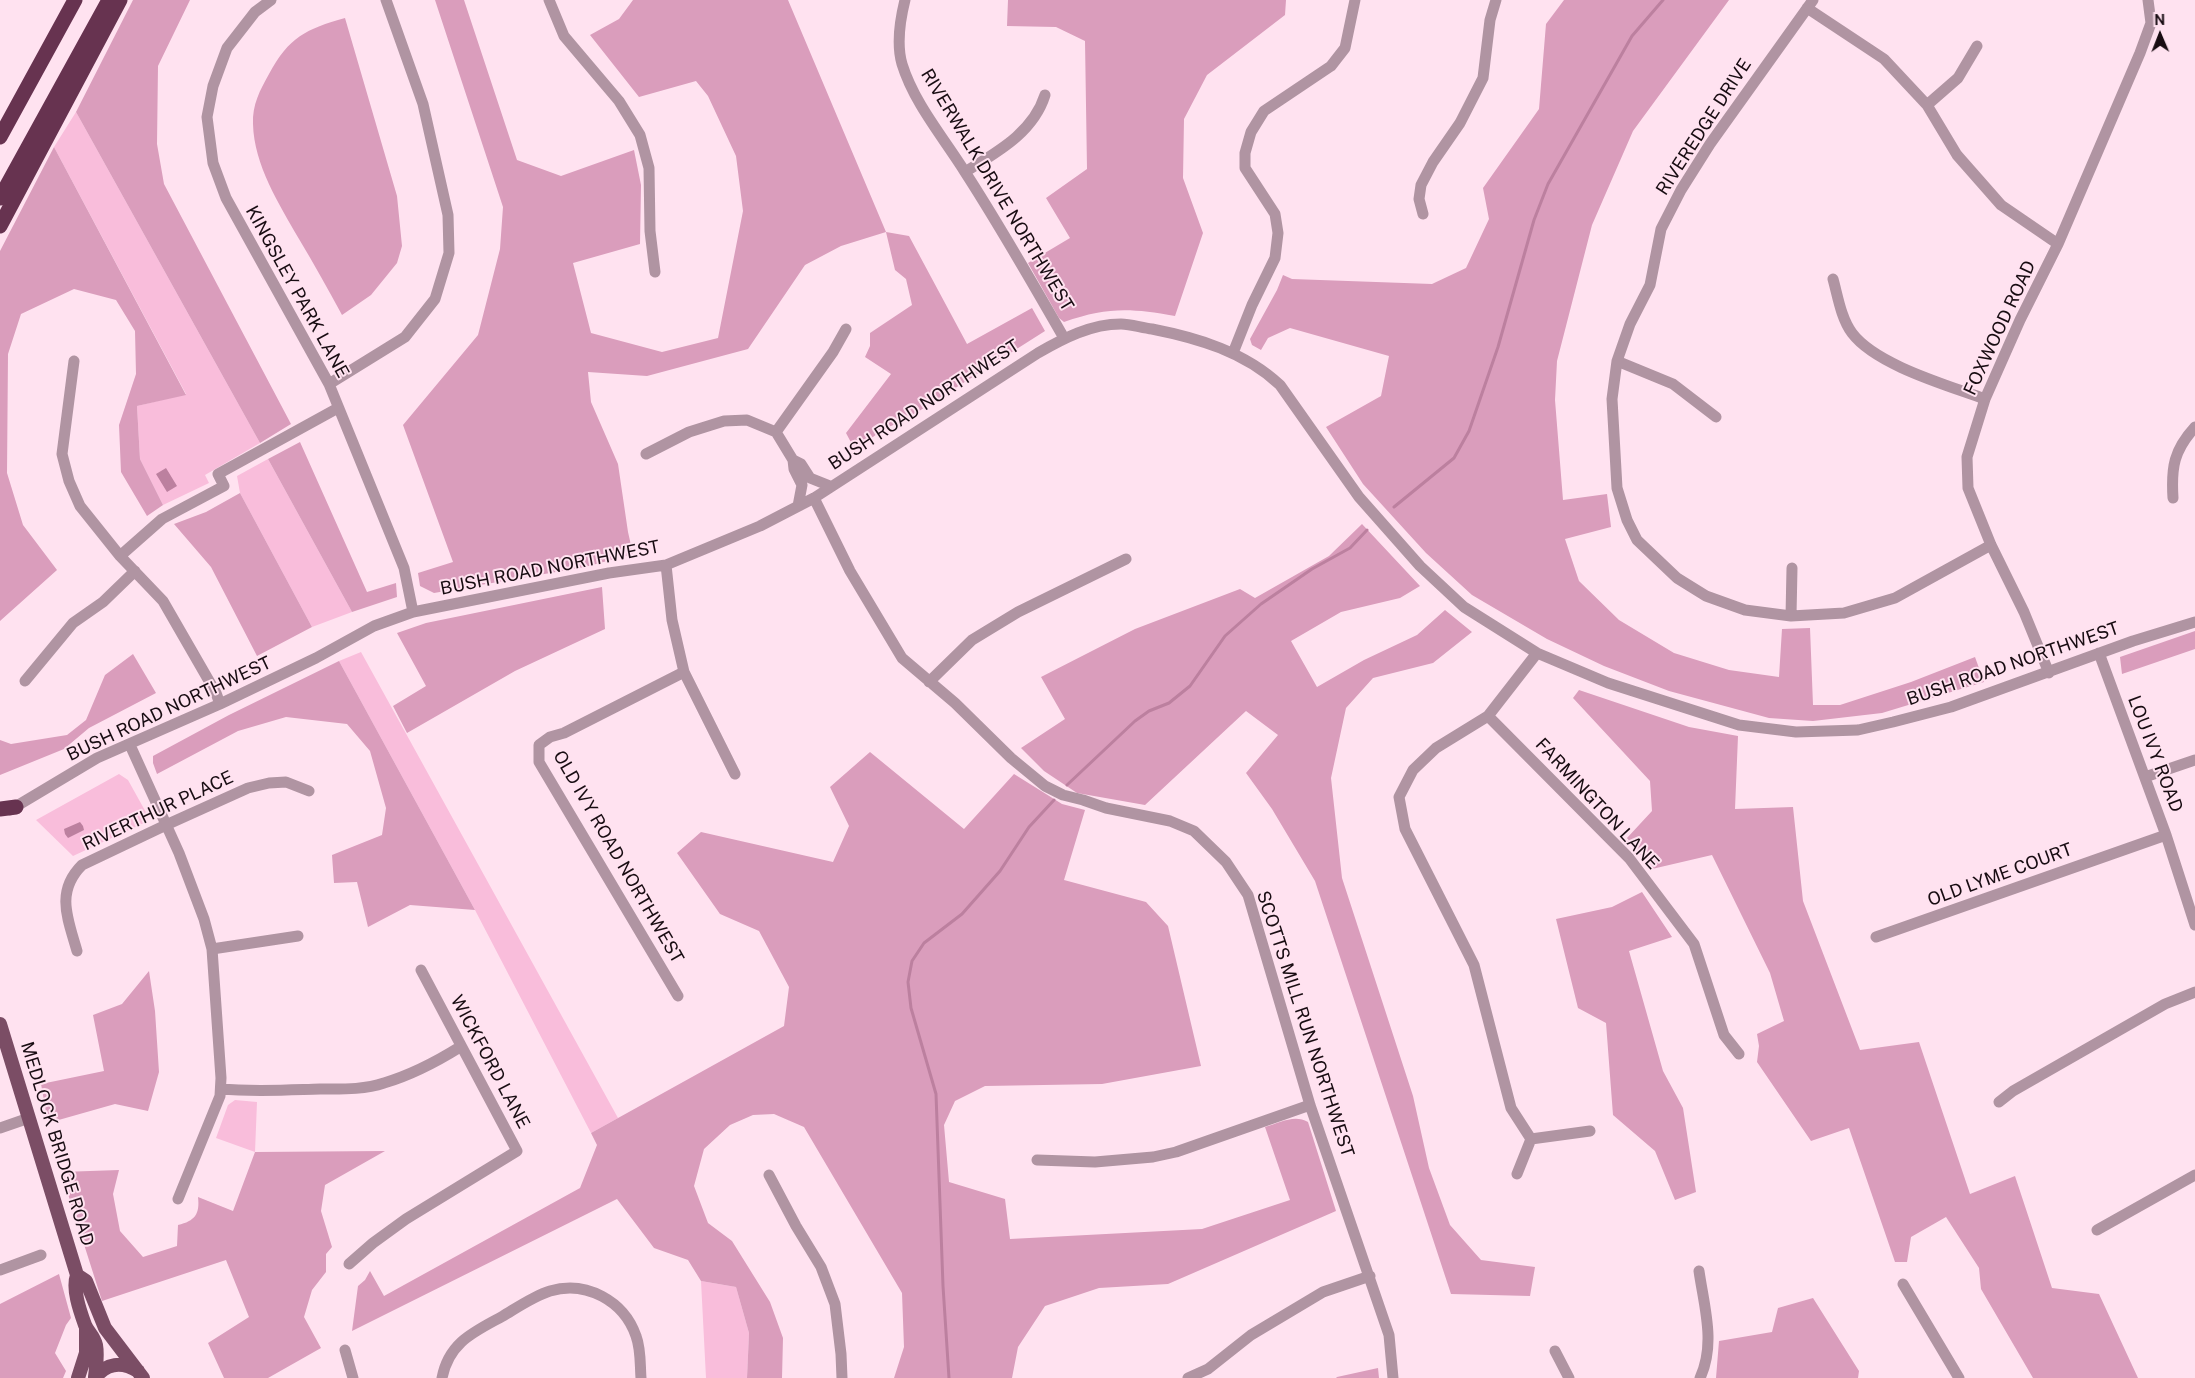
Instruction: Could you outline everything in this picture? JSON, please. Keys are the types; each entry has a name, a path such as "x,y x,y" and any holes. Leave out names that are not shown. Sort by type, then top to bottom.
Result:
{"highway":[{"path":"0,137 75,0"},
{"path":"0,198 109,0"},
{"path":"0,226 120,0"},
{"path":"0,809 16,806"}],"main road":[{"name":"MEDLOCK BRIDGE ROAD","path":"0,1024 77,1275 74,1283 86,1327 92,1333 96,1346 95,1378"},
{"name":"MEDLOCK BRIDGE ROAD","path":"77,1275 86,1281 105,1328 141,1375"},
{"path":"78,1378 86,1353 86,1327"},
{"name":"MEDLOCK BRIDGE ROAD","path":"95,1378 101,1371 116,1364 124,1364 141,1375"}],"street":[{"name":"KINGSLEY PARK LANE","path":"271,0 255,12 227,48 213,86 208,117 213,163 226,198 329,384 404,568 413,612"},
{"path":"329,384 405,337 434,298 449,253 448,215 422,104 386,0"},
{"path":"549,0 564,36 620,100 640,135 649,168 650,231 654,272"},
{"name":"RIVERWALK DRIVE NORTHWEST","path":"905,0 900,19 899,41 902,63 917,97 965,172 1064,338"},
{"path":"1233,353 1252,305 1275,258 1278,233 1274,214 1245,168 1245,153 1251,132 1264,111 1331,66 1345,48 1351,27 1355,0"},
{"path":"1422,214 1419,199 1421,185 1433,162 1460,123 1483,78 1490,20 1496,0"},
{"name":"FOXWOOD ROAD","path":"2049,673 2024,612 1991,545 1968,488 1967,457 1985,399 2020,320 2058,244 2140,53 2151,23 2148,0"},
{"path":"1810,4 1884,59 1927,105 1957,154 2001,205 2058,244"},
{"name":"RIVEREDGE DRIVE","path":"1810,4 1710,144 1681,190 1661,229 1650,285 1630,324 1617,362 1612,399 1617,488 1627,520 1637,540 1678,578 1706,596 1745,610 1791,616 1844,613 1894,598 1991,545"},
{"path":"1927,105 1958,78 1977,46"},
{"path":"965,172 1003,149 1031,123 1040,110 1045,95"},
{"path":"1833,279 1843,316 1852,333 1872,353 1924,376 1985,399"},
{"name":"BUSH ROAD NORTHWEST","path":"0,815 97,758 220,704 316,658 374,626 413,612 609,573 666,565 752,529 814,498 1064,338 1092,328 1122,324 1181,335 1233,353 1264,370 1280,385 1359,498 1420,566 1464,607 1537,653 1608,683 1739,725 1796,732 1858,730 1951,707 2049,673 2099,653 2195,622"},
{"path":"776,432 833,352 846,329"},
{"path":"74,361 62,454 69,480 80,506 120,556 162,601 216,693 220,704"},
{"path":"1617,362 1673,384 1716,417"},
{"path":"120,556 162,520 224,486 218,474 338,408"},
{"path":"646,454 689,432 724,421 747,420 776,432 793,460 794,469 802,485 798,506"},
{"path":"2173,498 2173,462 2179,449 2195,427"},
{"path":"793,460 801,464 810,478 830,486"},
{"name":"SCOTTS MILL RUN NORTHWEST","path":"814,498 850,571 902,658 955,703 1012,758 1045,786 1063,795 1106,808 1170,821 1194,831 1226,862 1248,895 1310,1104 1389,1336 1393,1378"},
{"path":"929,682 972,640 1018,612 1126,559"},
{"path":"666,565 672,620 684,672 735,774"},
{"path":"1791,616 1792,568"},
{"path":"25,681 73,623 103,602 135,571"},
{"path":"1531,1139 1511,1108 1474,965 1405,830 1399,797 1413,770 1436,748 1488,716 1537,653"},
{"name":"LOU IVY ROAD","path":"2099,653 2166,835 2195,925"},
{"name":"OLD IVY ROAD NORTHWEST","path":"678,996 539,762 538,752 539,745 550,737 564,733 684,672"},
{"name":"FARMINGTON LANE","path":"1488,716 1629,858 1694,944 1724,1036 1739,1054"},
{"path":"130,745 197,898 212,949 220,1096 178,1199"},
{"path":"2145,777 2195,760"},
{"name":"RIVERTHUR PLACE","path":"77,951 66,913 67,886 74,874 94,858 248,788 268,783 286,782 309,791"},
{"name":"OLD LYME COURT","path":"1876,937 2166,835"},
{"path":"212,949 298,936"},
{"name":"WICKFORD LANE","path":"349,1264 373,1243 406,1219 517,1151 460,1047 421,970"},
{"path":"2000,1102 2013,1091 2136,1020 2165,1004 2195,992"},
{"path":"220,1089 362,1088 383,1084 411,1073 460,1047"},
{"path":"1037,1160 1095,1162 1153,1157 1176,1152 1310,1104"},
{"path":"0,1128 29,1118"},
{"path":"1531,1139 1590,1131"},
{"path":"1517,1174 1531,1139"},
{"path":"769,1175 796,1226 821,1267 835,1304 842,1378"},
{"path":"2097,1230 2195,1175"},
{"path":"0,1270 41,1255"},
{"path":"1699,1271 1708,1336 1706,1362 1700,1378"},
{"path":"1188,1378 1208,1369 1251,1336 1323,1292 1370,1276"},
{"path":"1903,1284 1959,1378"},
{"path":"442,1378 444,1365 452,1351 462,1340 550,1291 568,1288 584,1289 598,1293 613,1303 627,1318 636,1336 640,1378"},
{"path":"346,1350 354,1378"},
{"path":"1555,1351 1569,1378"}],"shaded area":[{"path":"133,0 190,0 158,66 157,144 164,184 291,424 260,443 76,112"},
{"path":"435,0 464,0 517,160 561,176 634,150 641,185 640,244 573,263 591,333 662,352 718,338 743,211 736,156 708,96 696,81 639,97 590,35 619,19 633,0 788,0 886,232 841,246 805,265 748,349 647,376 588,372 591,402 618,464 633,554 585,567 434,593 420,586 418,573 453,562 403,425 478,335 500,249 503,207"},
{"path":"1008,0 1286,0 1285,15 1207,75 1184,119 1183,178 1203,233 1175,316 1145,311 1119,310 1106,311 1064,322 1059,318 1028,263 1070,238 1046,198 1087,169 1085,41 1056,27 1007,26"},
{"path":"1564,0 1729,0 1633,131 1592,225 1557,361 1555,400 1563,500 1607,494 1611,527 1565,539 1579,581 1619,620 1674,653 1729,670 1779,677 1782,629 1810,628 1813,705 1840,705 1911,682 1975,657 1984,682 1882,713 1813,721 1769,718 1669,691 1604,666 1547,639 1472,595 1426,553 1363,484 1326,427 1381,396 1389,356 1290,328 1268,338 1261,350 1252,345 1250,339 1277,290 1283,275 1292,279 1432,284 1466,268 1489,219 1483,188 1539,109 1546,24"},
{"path":"345,18 397,196 402,246 397,263 371,295 342,315 269,184 254,139 253,117 255,104 260,92 276,61 284,51 300,36 309,31"},
{"path":"76,112 260,443 205,475 209,483 163,505 140,459 137,406 186,394 54,147"},
{"path":"54,147 186,395 137,406 140,459 163,505 147,516 121,472 119,425 136,374 135,331 116,300 74,289 21,314 8,354 7,473 23,525 57,570 0,621 0,251"},
{"path":"886,232 909,236 967,344 1032,308 1045,331 905,420 884,429 855,450 846,433 891,374 865,357 870,346 870,333 912,305 906,279 895,270"},
{"path":"300,442 367,592 396,583 397,597 352,612 268,459"},
{"path":"268,459 352,612 312,627 240,493 237,476"},
{"path":"166,468 177,486 167,492 156,474"},
{"path":"240,493 312,627 257,656 211,567 174,524 206,512"},
{"path":"1362,524 1420,586 1400,598 1341,612 1291,641 1317,687 1364,660 1417,635 1445,610 1472,632 1433,663 1373,678 1346,708 1331,778 1342,878 1413,1096 1429,1168 1450,1225 1481,1260 1535,1267 1530,1296 1451,1294 1315,881 1272,809 1246,773 1278,735 1246,711 1145,805 1077,793 1044,771 1021,748 1065,719 1041,677 1135,629 1240,589 1255,598 1329,556"},
{"path":"602,587 605,629 515,671 407,733 393,706 426,686 397,633 426,623"},
{"path":"2195,631 2195,649 2122,674 2120,657"},
{"path":"361,652 618,1118 591,1133 475,910 339,661"},
{"path":"133,654 156,693 89,728 64,749 0,775 0,740 11,744 67,735 86,720 105,675"},
{"path":"339,661 475,910 410,905 368,927 357,882 334,883 332,855 382,835 386,808 370,751 347,724 286,717 238,731 157,774 153,763 153,756 229,715"},
{"path":"1579,690 1689,727 1738,736 1735,809 1793,807 1803,901 1860,1050 1919,1042 1970,1194 2015,1176 2052,1288 2099,1294 2138,1378 2033,1378 1981,1289 1979,1268 1946,1217 1911,1237 1907,1262 1895,1262 1849,1128 1811,1141 1757,1062 1759,1046 1757,1034 1784,1021 1770,973 1712,855 1652,869 1627,838 1652,811 1650,781 1573,698"},
{"path":"870,752 964,829 1014,774 1062,804 1085,810 1064,880 1146,902 1168,926 1201,1066 1102,1084 985,1086 955,1101 944,1125 949,1182 1005,1199 1010,1239 1202,1229 1290,1200 1265,1127 1297,1119 1308,1122 1336,1211 1168,1284 1099,1288 1045,1306 1018,1347 1012,1378 894,1378 904,1347 902,1293 804,1127 774,1114 753,1115 730,1125 704,1149 694,1186 708,1223 732,1241 770,1302 783,1338 782,1378 747,1378 749,1333 736,1287 701,1281 688,1260 654,1248 617,1199 352,1331 358,1286 365,1280 370,1271 384,1296 580,1188 597,1145 591,1133 784,1026 789,987 759,931 720,914 677,853 701,832 833,862 849,826 830,787"},
{"path":"119,774 128,780 148,816 146,822 73,856 36,820"},
{"path":"80,822 84,830 68,838 64,829"},
{"path":"1642,892 1672,937 1629,951 1663,1071 1683,1108 1696,1192 1675,1200 1655,1151 1613,1115 1606,1023 1578,1008 1556,919 1612,907"},
{"path":"149,971 155,1011 159,1072 148,1111 115,1104 48,1123 41,1084 104,1071 93,1015 122,1004"},
{"path":"235,1100 257,1102 255,1152 216,1138 228,1105"},
{"path":"385,1151 325,1185 321,1211 332,1247 326,1254 326,1272 312,1290 304,1317 321,1348 268,1378 224,1378 208,1343 249,1317 226,1260 102,1301 61,1172 119,1170 113,1194 120,1231 143,1257 177,1246 178,1225 189,1221 195,1216 198,1208 198,1197 233,1211 255,1152"},
{"path":"59,1274 71,1318 66,1325 55,1353 66,1371 63,1378 0,1378 0,1304"},
{"path":"701,1281 736,1287 749,1333 747,1378 706,1378"},
{"path":"1813,1298 1859,1371 1858,1378 1716,1378 1719,1341 1772,1332 1778,1308"},
{"path":"1378,1368 1379,1378 1336,1378 1337,1377"}],"waterway":[{"path":"1394,507 1454,458 1469,431 1498,347 1534,220 1548,184 1632,36 1663,0"},
{"path":"1067,785 1135,721 1149,711 1169,703 1190,686 1225,636 1261,604 1312,569 1350,548 1367,530"},
{"path":"949,1378 943,1286 936,1094 911,1008 908,982 912,961 924,943 962,914 1000,871 1029,827 1054,800"}]}
